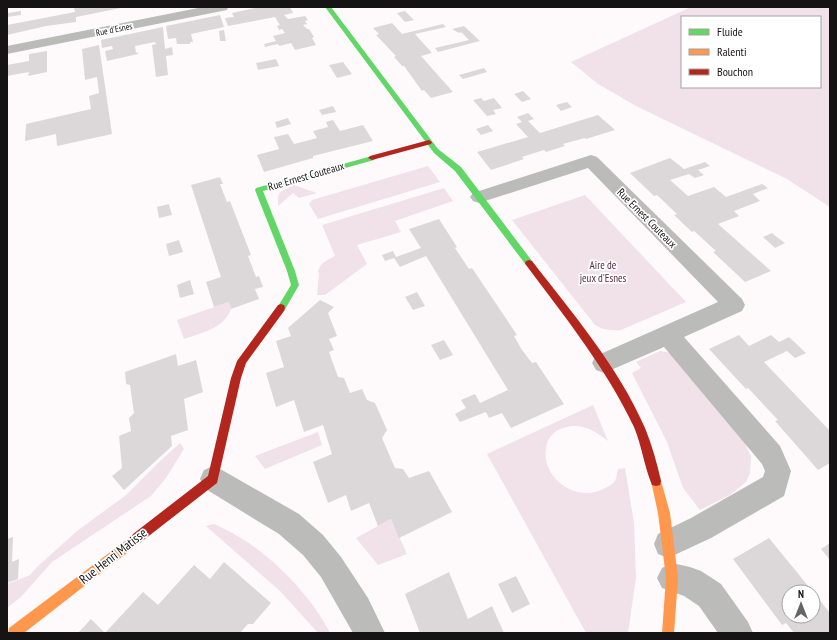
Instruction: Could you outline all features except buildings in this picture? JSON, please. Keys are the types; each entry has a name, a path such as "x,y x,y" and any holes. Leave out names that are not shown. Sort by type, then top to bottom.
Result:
{"street":[{"name":"Rue d'Esnes","path":"7,50 222,7"},
{"path":"328,7 428,142 436,151 458,169 604,363 637,422 648,451 664,514 672,578 668,633"},
{"name":"Rue Ernest Couteaux","path":"213,479 236,378 242,361 288,298 295,285 291,270 259,190 428,142"},
{"name":"Rue Ernest Couteaux","path":"479,198 591,161 734,305 604,363"},
{"path":"667,334 771,455 778,470 774,486 701,528 668,544"},
{"path":"213,479 289,524 314,545 331,567 357,609 369,633"},
{"name":"Rue Henri Matisse","path":"14,633 213,479"},
{"path":"672,578 690,582 710,595 737,633"}],"green space":[{"path":"691,7 830,7 830,207 787,179 636,106 598,84 571,62"},
{"path":"428,166 440,182 318,219 309,204 312,200"},
{"path":"294,185 317,193 299,198 293,193 278,206 278,197 280,192"},
{"path":"444,188 453,201 395,221 401,232 357,245 367,264 325,295 317,295 318,271 321,265 335,256 322,225"},
{"name":"Aire de jeux d'Esnes","path":"585,195 686,302 621,330 608,330 595,325 512,220"},
{"path":"229,302 231,309 224,321 212,329 184,339 177,320"},
{"path":"660,351 672,353 742,437 751,456 750,473 746,482 730,495 700,510 683,488 667,442 632,373 641,368 636,362"},
{"path":"593,405 608,441 598,433 587,428 570,426 563,428 549,438 546,448 546,459 549,470 555,478 564,486 573,491 584,493 595,492 609,486 615,481 618,469 625,468 634,523 636,578 628,633 586,633 487,454"},
{"path":"318,432 322,445 265,469 255,456"},
{"path":"180,443 184,449 166,478 151,496 52,562 21,597 7,608 7,584 30,575 77,531 126,495"},
{"path":"391,519 407,554 378,565 356,538"},
{"path":"214,524 229,531 259,550 286,574 309,600 330,633 318,633 280,591 206,526"}],"traffic: fast":[{"path":"328,7 436,151 458,169 529,263"},
{"path":"281,308 295,285 291,271 259,190 372,158"}],"traffic: slow":[{"path":"656,481 664,513 672,578 668,633"},
{"path":"14,633 137,538"}],"traffic: jam":[{"path":"372,158 429,142"},
{"path":"529,263 588,340 614,380 640,430 656,481"},
{"path":"137,538 213,479 236,378 242,361 281,308"}]}
